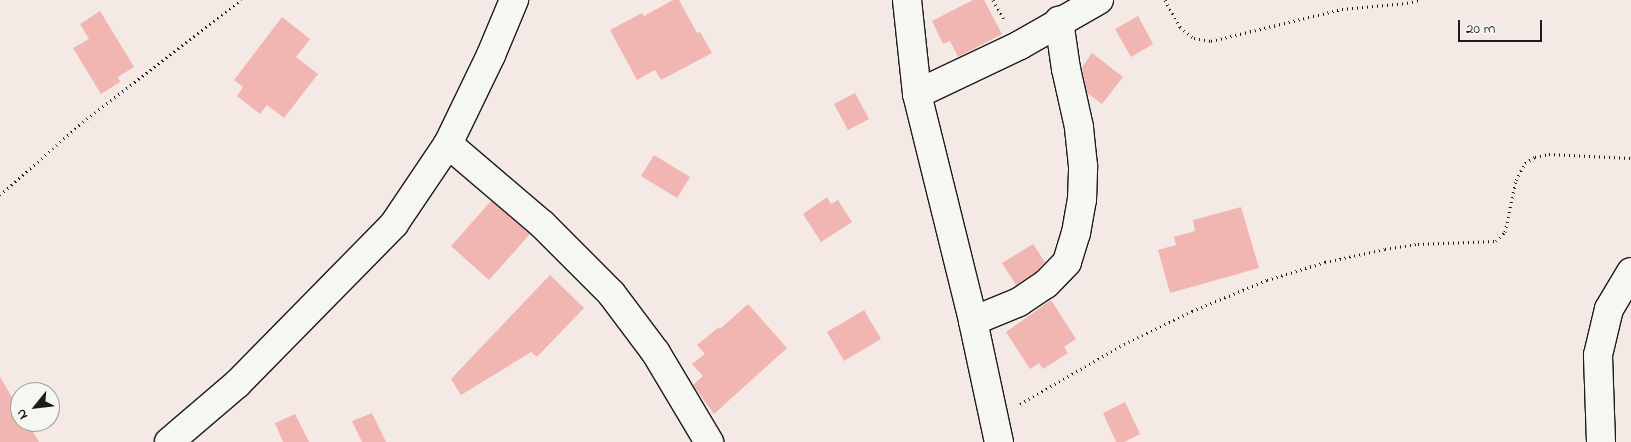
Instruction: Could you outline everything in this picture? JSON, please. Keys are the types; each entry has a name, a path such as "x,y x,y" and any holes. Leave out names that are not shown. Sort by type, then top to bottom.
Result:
{"street":[{"path":"170,442 237,384 394,224 448,144 492,55 514,0"},
{"path":"907,0 917,94 973,321 997,430"},
{"path":"917,94 1020,45 1059,21 1099,0"},
{"path":"973,321 1019,302 1046,284 1067,262 1076,233 1082,200 1084,166 1079,127 1059,21"},
{"path":"448,144 542,224 611,293 656,353 709,442"},
{"path":"1602,442 1598,355 1609,309 1631,272"}],"path":[{"path":"0,196 79,125 241,0"},
{"path":"1166,0 1180,26 1194,38 1211,41 1342,9 1407,3 1419,0"},
{"path":"997,430 1124,344 1192,311 1267,280 1325,262 1385,249 1418,244 1496,241 1505,232 1516,180 1525,163 1535,157 1549,154 1631,158"}],"building":[{"path":"673,0 679,0 697,33 700,32 712,53 661,80 655,70 637,80 610,30 642,13 644,16"},
{"path":"973,0 984,0 1002,34 958,57 950,41 943,44 932,21"},
{"path":"100,11 134,67 118,77 120,82 101,94 73,48 89,39 80,24"},
{"path":"1138,16 1153,44 1131,57 1115,29"},
{"path":"282,17 310,39 296,57 318,74 284,118 267,105 260,114 237,96 243,87 234,80"},
{"path":"1092,53 1123,77 1102,104 1087,93 1082,67"},
{"path":"855,93 869,119 848,130 834,104"},
{"path":"654,155 690,177 677,198 641,176"},
{"path":"827,197 831,204 838,200 852,222 821,242 803,214"},
{"path":"491,201 530,234 489,280 451,246"},
{"path":"1241,207 1259,268 1170,293 1158,250 1176,245 1174,237 1195,231 1193,220"},
{"path":"1033,244 1045,262 1036,272 1016,285 1002,263"},
{"path":"550,275 584,308 537,357 531,352 461,395 451,379"},
{"path":"1051,300 1076,339 1064,347 1068,353 1043,369 1039,363 1030,369 1006,332"},
{"path":"748,304 787,348 714,414 693,385 703,376 692,364 705,354 697,345 719,327 720,329"},
{"path":"864,310 881,339 844,361 827,332"},
{"path":"0,377 10,394 10,432 33,432 39,442 0,442"},
{"path":"1125,402 1140,434 1124,442 1116,442 1103,413"},
{"path":"372,413 386,442 362,442 352,421"},
{"path":"295,414 309,442 283,442 275,423"}]}
